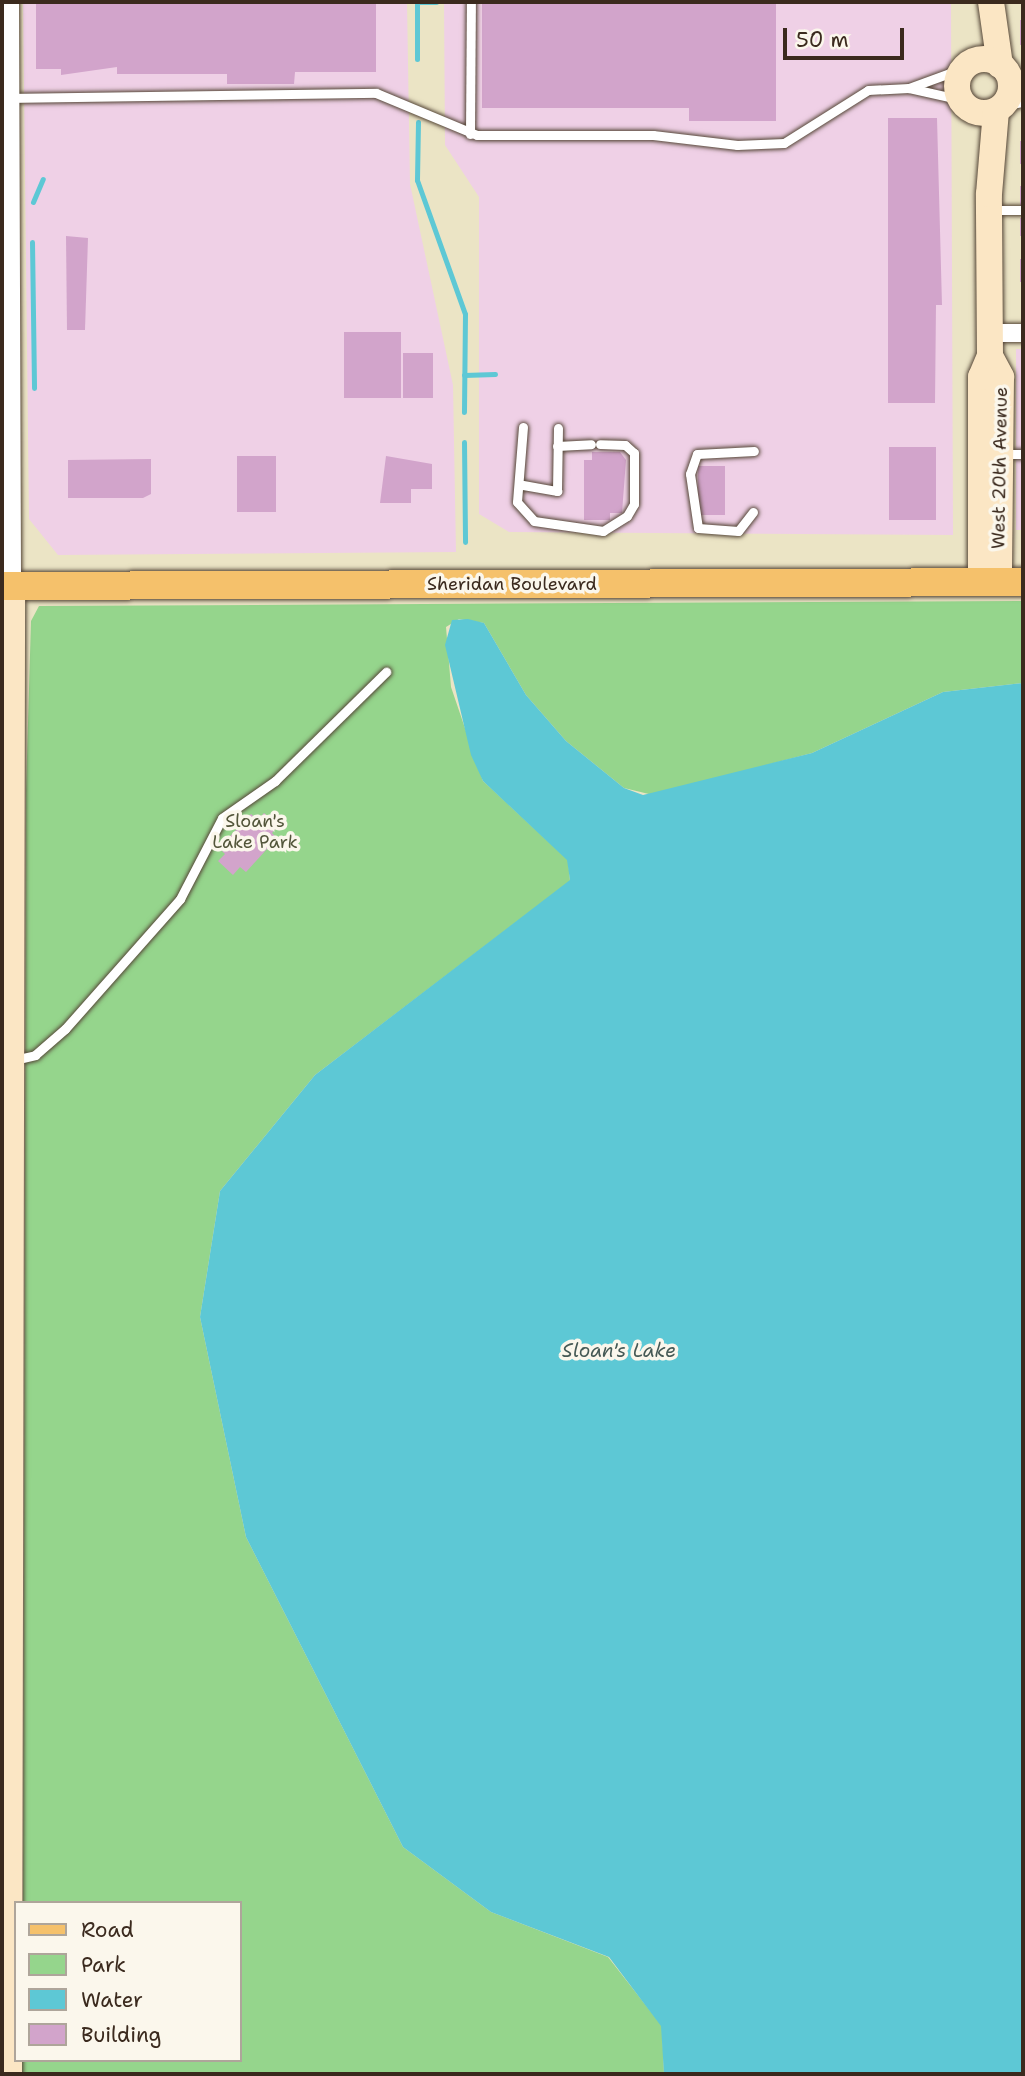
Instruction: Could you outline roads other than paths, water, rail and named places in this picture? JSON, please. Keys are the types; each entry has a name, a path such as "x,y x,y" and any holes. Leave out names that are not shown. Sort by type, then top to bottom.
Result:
{"main road":[{"name":"Sheridan Boulevard","path":"7,586 1001,582"}],"street":[{"path":"9,2074 6,2010 6,98 10,2"},
{"path":"965,65 982,2"},
{"name":"West 20th Avenue","path":"991,2 999,93 981,184 989,202 990,345 981,377 1001,582"},
{"path":"965,65 999,93"},
{"path":"965,65 999,93"},
{"path":"990,345 1023,333"},
{"name":"West 20th Avenue","path":"990,345 1001,377 1012,454 1001,582"}],"lane":[{"path":"470,134 471,2"},
{"path":"909,88 965,65"},
{"path":"6,98 383,93 470,134 653,135 772,145 794,137 855,94 909,88 999,93"},
{"path":"989,202 1023,210"},
{"path":"523,427 523,485 517,502 524,517 612,529 634,504 634,453 625,444 557,446"},
{"path":"523,485 557,491 558,428"},
{"path":"753,512 738,531 698,528 690,474 697,454 754,451"},
{"path":"6,1060 35,1055 65,1029 180,899 222,818 275,781 386,671"}],"water":[{"name":"Sloan's Lake","path":"468,619 484,623 526,695 566,741 624,788 643,795 812,753 943,692 1023,683 1023,2074 664,2074 661,2026 609,1957 491,1912 403,1847 246,1537 200,1317 220,1191 315,1075 570,880 567,860 483,781 471,755 445,645 452,620"}],"waterway":[{"path":"417,2 417,59"},
{"path":"417,2 436,2"},
{"path":"418,122 417,180 465,314 464,412"},
{"path":"33,202 43,179"},
{"path":"32,242 34,388"},
{"path":"464,375 495,374"},
{"path":"464,442 465,542"}],"park label":[{"name":"Sloan's Lake Park","path":"255,832"}]}
